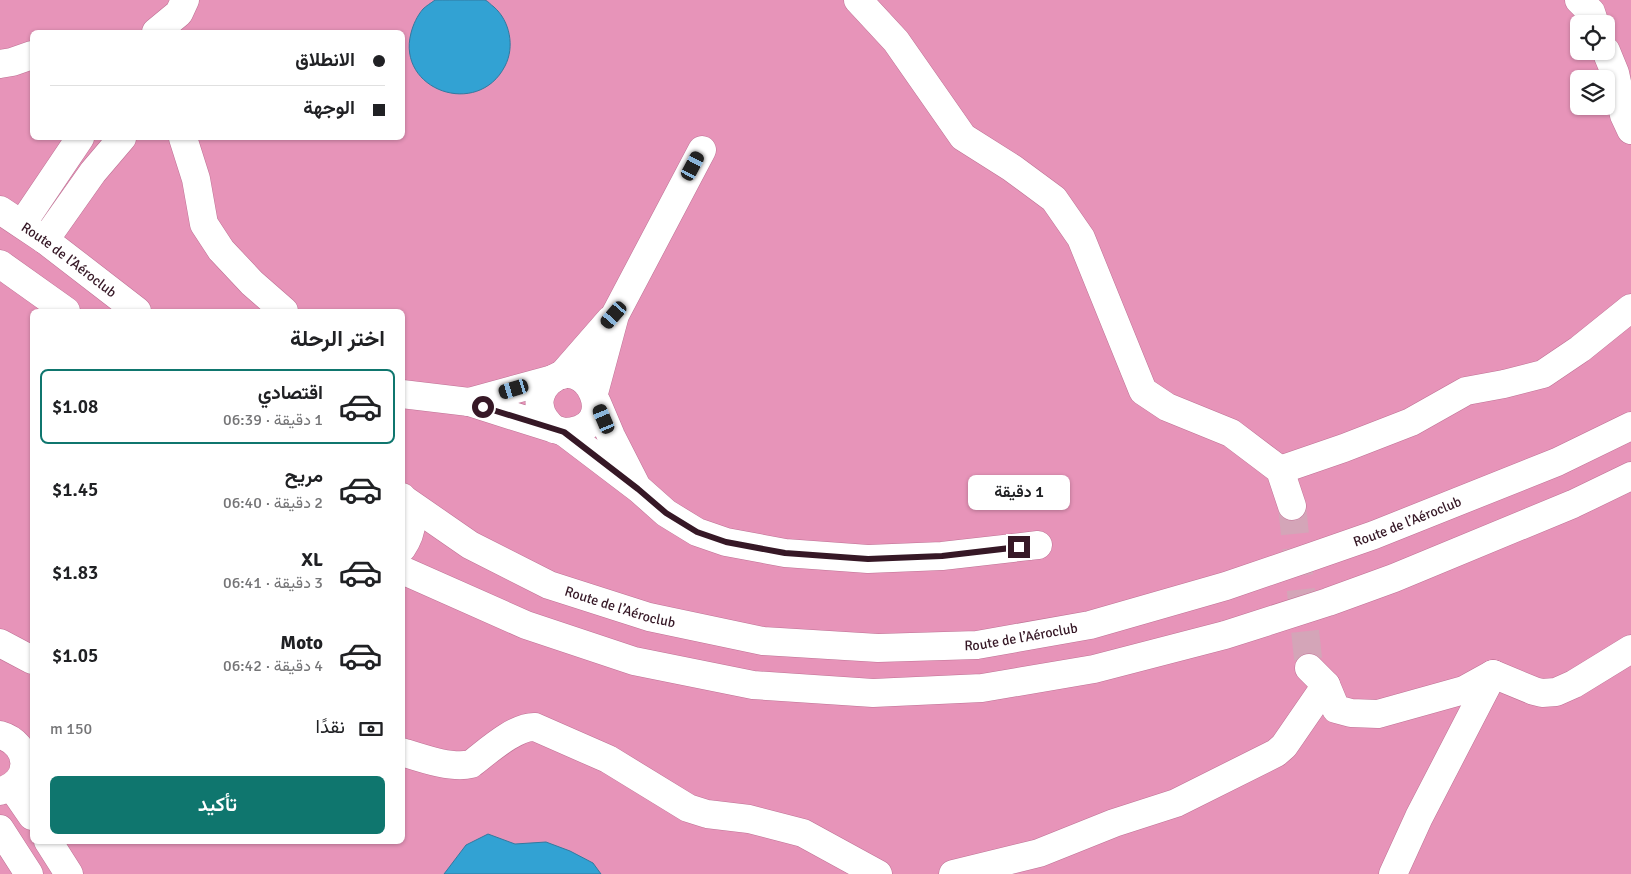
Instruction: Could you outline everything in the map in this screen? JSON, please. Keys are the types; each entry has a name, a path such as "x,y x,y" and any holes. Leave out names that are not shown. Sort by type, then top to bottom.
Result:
{"street":[{"path":"858,0 896,41 963,137 1054,199 1081,238 1143,391 1167,407 1231,433 1280,470 1292,506"},
{"path":"1579,0 1592,15"},
{"path":"159,30 182,15"},
{"path":"0,64 30,56"},
{"path":"1610,60 1615,73 1624,115 1631,130"},
{"path":"11,217 78,140"},
{"path":"45,240 93,172 120,140"},
{"path":"185,140 196,179 204,224 221,250 252,283 282,309"},
{"path":"702,150 614,315 557,377 545,386 539,405 544,419 638,489 666,513 697,532 726,542 785,553 868,559 942,556 1038,544"},
{"name":"Route de l’Aéroclub","path":"11,217 45,240 134,309"},
{"path":"0,264 63,309"},
{"path":"1280,470 1411,422 1466,391 1543,374 1592,340 1631,308"},
{"path":"405,394 469,402 559,430 574,432 583,428 595,413 595,398 614,315"},
{"path":"469,402 557,377 572,375 582,378 589,384 611,436 638,489"},
{"name":"Route de l’Aéroclub","path":"405,499 470,545 549,586 649,617 763,641 878,648 977,645 1090,626 1226,586 1374,535 1557,462 1631,426"},
{"path":"405,571 526,625 643,663 753,685 873,693 982,688 1094,669 1225,635 1319,605 1394,578 1555,511 1631,476"},
{"path":"405,500 410,511 412,524 410,536 405,544"},
{"path":"0,643 30,659"},
{"path":"1493,674 1534,692 1556,692 1574,684 1631,649"},
{"path":"953,874 1039,853 1114,823 1176,803 1276,753 1284,746 1318,676 1336,709 1351,713 1378,714 1464,690 1493,674"},
{"path":"1393,874 1419,817 1493,674"},
{"path":"405,753 420,758 464,766 471,764 516,732 529,727 536,727 608,759 688,808 707,814 749,820 803,833 878,874"},
{"path":"18,743 24,758 24,769 20,779 6,789 30,814"},
{"path":"0,829 29,874"},
{"path":"50,844 69,874"}],"shaded area":[{"path":"0,0 1631,0 1631,874 0,874"}],"water":[{"path":"435,0 485,0 504,19 509,35 510,51 505,66 493,82 477,91 459,94 442,91 427,82 416,70 410,53 411,33 421,12"},
{"path":"488,834 515,844 546,842 570,851 593,863 601,874 444,874 466,845"}],"tunnel":[{"path":"1292,506 1309,668"}],"route":[{"path":"483,407 564,432 666,513 697,532 726,542 785,553 868,559 942,556 1019,547"}]}
